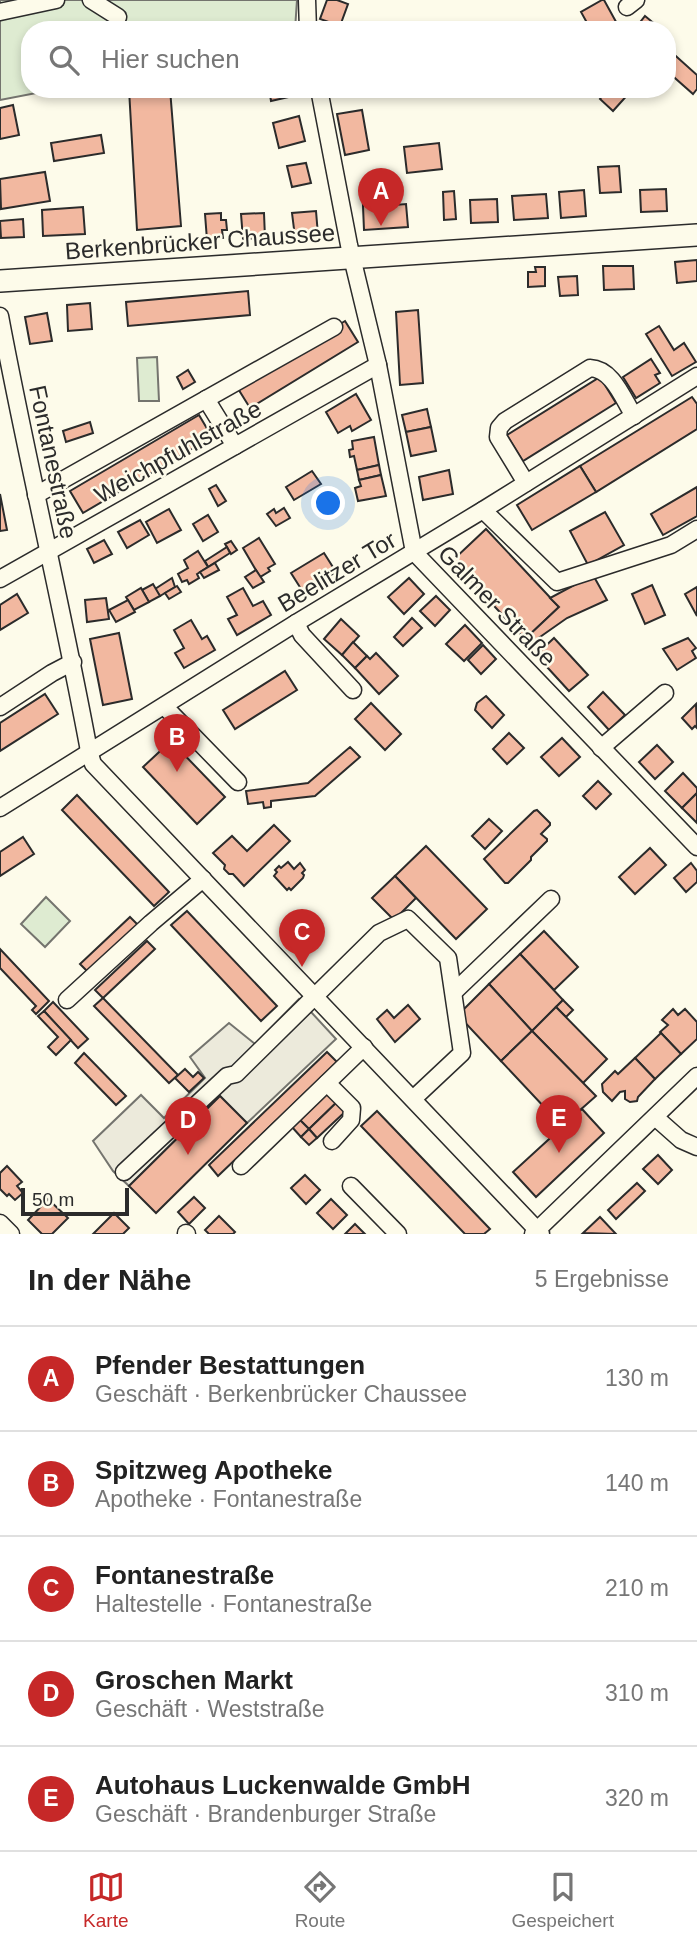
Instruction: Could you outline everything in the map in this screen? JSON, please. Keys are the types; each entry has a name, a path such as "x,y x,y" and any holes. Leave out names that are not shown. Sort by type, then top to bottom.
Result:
{"main road":[{"name":"Berkenbrücker Chaussee","path":"0,281 697,235"}],"street":[{"path":"0,12 56,0"},
{"path":"91,0 118,17"},
{"path":"307,0 308,21"},
{"name":"Galmer Straße","path":"321,98 378,365 414,552 697,847"},
{"name":"Fontanestraße","path":"0,316 6,379 36,495 93,764 364,1047 537,1233"},
{"path":"36,495 334,327"},
{"name":"Weichpfuhlstraße","path":"0,579 378,365"},
{"path":"526,484 498,437 499,428 505,421 590,368 606,374 634,416"},
{"name":"Beelitzer Tor","path":"0,808 634,416 694,384"},
{"path":"206,399 235,446"},
{"path":"483,510 557,582 671,545 697,529"},
{"path":"296,623 302,635 353,690"},
{"path":"0,707 73,662"},
{"path":"601,748 665,692"},
{"path":"164,706 238,782"},
{"path":"67,1000 203,879"},
{"path":"454,992 551,899"},
{"path":"124,1172 227,1076 236,1074 379,933 408,919 448,958 462,1052 413,1099"},
{"path":"241,1166 364,1047"},
{"path":"537,1233 697,1076"},
{"path":"327,1083 352,1108 351,1120 332,1141"},
{"path":"655,1117 681,1139 697,1147"},
{"path":"351,1186 398,1234"},
{"path":"0,1223 11,1234"}],"green space":[{"path":"0,0 297,0 296,21 21,21 21,96 0,100"},
{"path":"157,357 159,401 139,401 137,358"},
{"path":"46,897 70,921 45,947 21,924"}],"shaded area":[{"path":"299,999 336,1039 247,1123 220,1096 129,1186 113,1171 93,1141 141,1095 164,1118 205,1078 190,1057 229,1023 255,1044"}],"building":[{"path":"327,0 348,4 342,21 320,19"},
{"path":"604,0 616,21 586,21 581,12"},
{"path":"676,56 697,75 697,89 693,94 676,79"},
{"path":"130,98 171,98 181,226 137,230"},
{"path":"601,98 625,98 613,111"},
{"path":"13,105 19,135 0,139 0,108"},
{"path":"362,110 369,150 345,155 337,114"},
{"path":"299,116 305,141 279,148 273,123"},
{"path":"101,135 104,153 54,161 51,143"},
{"path":"439,143 442,169 407,173 404,147"},
{"path":"306,163 311,183 292,187 287,166"},
{"path":"619,166 621,192 600,193 598,167"},
{"path":"45,172 50,201 1,209 0,179"},
{"path":"382,181 383,206 406,204 408,227 364,230 362,182"},
{"path":"666,189 667,211 641,212 640,190"},
{"path":"584,190 586,216 561,218 559,192"},
{"path":"454,191 456,219 444,220 443,192"},
{"path":"546,194 548,218 514,220 512,196"},
{"path":"497,199 498,222 471,223 470,200"},
{"path":"83,207 85,234 43,236 42,210"},
{"path":"316,211 318,235 295,237 292,213"},
{"path":"221,213 221,220 226,220 227,230 222,230 223,238 207,240 205,214"},
{"path":"264,213 265,238 243,239 241,214"},
{"path":"23,219 24,237 1,238 0,221"},
{"path":"697,260 697,281 677,283 675,262"},
{"path":"603,266 633,266 634,289 604,290"},
{"path":"535,267 545,267 545,286 528,287 528,272 536,272"},
{"path":"577,276 578,295 560,296 558,277"},
{"path":"248,291 250,315 128,326 126,302"},
{"path":"90,303 92,329 68,331 67,305"},
{"path":"418,310 423,383 400,385 396,312"},
{"path":"47,313 52,341 30,344 25,317"},
{"path":"345,321 358,342 250,408 237,387"},
{"path":"659,326 674,350 684,343 696,362 672,376 646,334"},
{"path":"651,359 660,373 655,375 660,383 636,398 623,377"},
{"path":"188,370 195,382 183,389 177,377"},
{"path":"600,377 616,403 523,461 507,435"},
{"path":"356,394 371,420 352,431 350,426 338,433 326,412"},
{"path":"692,397 697,404 697,429 596,492 580,466"},
{"path":"427,409 431,427 406,432 402,415"},
{"path":"199,415 212,437 83,513 70,491"},
{"path":"90,422 93,433 66,442 63,431"},
{"path":"431,427 436,451 411,456 406,432"},
{"path":"374,437 379,465 357,470 354,456 350,457 352,441"},
{"path":"379,465 381,475 359,480 357,470"},
{"path":"580,466 596,492 532,530 517,505"},
{"path":"449,470 453,494 423,500 419,477"},
{"path":"312,471 321,484 294,500 286,487"},
{"path":"381,475 386,496 358,501 355,488 361,486 359,480"},
{"path":"216,485 226,501 218,506 209,489"},
{"path":"697,487 697,516 663,535 651,514"},
{"path":"0,494 7,530 0,531"},
{"path":"284,508 290,518 276,526 267,514 274,509 276,513"},
{"path":"169,509 181,530 157,543 146,522"},
{"path":"605,512 624,545 588,565 570,531"},
{"path":"208,515 218,532 203,541 193,524"},
{"path":"140,520 149,535 127,548 118,532"},
{"path":"486,529 559,607 525,639 452,561"},
{"path":"259,538 275,564 260,577 243,548"},
{"path":"104,540 112,554 94,563 87,549"},
{"path":"231,541 237,550 231,554 225,544"},
{"path":"227,547 230,553 208,567 205,561"},
{"path":"198,551 208,567 197,574 199,578 189,584 187,580 182,582 178,574 188,568 184,560"},
{"path":"324,553 336,572 303,592 291,573"},
{"path":"215,563 219,570 204,578 200,572"},
{"path":"256,570 264,582 253,588 245,577"},
{"path":"593,575 607,600 567,618 530,644 525,639 559,607 550,598"},
{"path":"172,578 175,587 160,596 155,589"},
{"path":"409,578 424,594 404,614 388,597"},
{"path":"153,584 160,596 149,602 142,590"},
{"path":"652,585 665,615 645,624 632,594"},
{"path":"177,586 181,592 169,599 165,593"},
{"path":"697,587 697,616 685,594"},
{"path":"141,588 149,602 134,610 126,597"},
{"path":"243,588 253,606 263,601 271,615 237,635 228,619 237,615 227,597"},
{"path":"17,594 28,613 0,630 0,605"},
{"path":"436,596 450,610 435,626 420,611"},
{"path":"106,598 109,619 87,622 85,600"},
{"path":"128,600 135,612 116,622 109,610"},
{"path":"412,618 422,628 403,646 394,637"},
{"path":"341,619 359,636 342,655 324,639"},
{"path":"191,620 202,639 207,636 215,650 184,668 175,653 184,648 174,630"},
{"path":"465,625 482,643 464,661 446,644"},
{"path":"119,633 132,699 103,705 90,639"},
{"path":"554,638 588,675 569,691 536,655"},
{"path":"688,638 696,648 692,651 696,658 677,670 663,649"},
{"path":"353,642 367,656 355,668 342,655"},
{"path":"483,645 496,659 481,674 468,660"},
{"path":"376,653 398,676 379,694 355,668 367,656 370,659"},
{"path":"285,671 297,690 235,729 223,710"},
{"path":"603,692 625,715 609,730 588,707"},
{"path":"45,694 58,714 0,751 0,723"},
{"path":"486,696 504,715 492,728 475,710 477,703"},
{"path":"371,703 401,734 385,750 355,719"},
{"path":"696,704 697,728 695,726 692,729 682,718"},
{"path":"509,733 524,748 507,764 493,749"},
{"path":"562,738 580,757 559,776 541,757"},
{"path":"171,741 225,797 197,824 143,767"},
{"path":"657,745 673,762 655,779 639,762"},
{"path":"350,747 360,757 315,796 271,801 271,807 264,808 263,802 248,804 246,791 308,783"},
{"path":"683,773 697,788 697,793 682,808 665,791"},
{"path":"598,781 611,794 596,809 583,796"},
{"path":"697,793 697,823 682,808"},
{"path":"77,795 169,892 154,906 62,810"},
{"path":"537,810 550,823 541,834 547,841 508,883 505,883 484,859"},
{"path":"489,819 502,831 485,849 472,836"},
{"path":"274,825 290,841 244,886 224,869 225,865 213,853 232,836 247,851"},
{"path":"23,837 34,854 0,876 0,852"},
{"path":"426,846 487,909 456,939 395,876"},
{"path":"650,848 666,865 635,894 619,877"},
{"path":"288,862 294,869 300,863 305,870 302,873 303,878 291,890 287,890 274,876 279,866 281,868"},
{"path":"691,863 697,871 697,882 686,892 674,878"},
{"path":"395,876 416,898 394,920 372,898"},
{"path":"187,911 277,1006 261,1021 171,925"},
{"path":"130,917 139,926 89,973 80,964"},
{"path":"544,931 578,967 554,990 520,954"},
{"path":"147,941 155,949 103,998 95,990"},
{"path":"0,949 49,1001 36,1014 32,1010 36,1006 0,968"},
{"path":"520,954 563,1000 532,1031 489,984"},
{"path":"489,984 532,1031 501,1061 458,1015"},
{"path":"103,998 178,1075 169,1083 94,1006"},
{"path":"563,1000 573,1010 566,1017 556,1007"},
{"path":"53,1002 88,1039 78,1048 44,1011"},
{"path":"408,1005 420,1019 395,1042 377,1019 387,1010 394,1018"},
{"path":"556,1007 607,1059 583,1083 532,1031"},
{"path":"673,1009 678,1015 685,1009 697,1022 697,1039 681,1054 660,1032 668,1025 662,1020"},
{"path":"44,1011 71,1040 56,1055 48,1047 58,1037 38,1016"},
{"path":"532,1031 596,1096 562,1126 501,1061"},
{"path":"661,1033 681,1054 655,1079 635,1058"},
{"path":"327,1052 337,1062 218,1176 209,1165"},
{"path":"84,1053 126,1096 116,1105 75,1063"},
{"path":"635,1058 655,1079 637,1101 630,1102 625,1099 625,1091 620,1092 612,1101 603,1092 602,1084 615,1071 618,1074"},
{"path":"185,1069 193,1077 198,1072 204,1078 189,1092 175,1078"},
{"path":"329,1092 338,1101 309,1129 300,1120"},
{"path":"220,1096 247,1123 156,1213 129,1186"},
{"path":"338,1101 347,1110 317,1138 309,1129"},
{"path":"582,1109 604,1133 536,1197 513,1172"},
{"path":"377,1111 490,1229 484,1234 465,1234 361,1126"},
{"path":"300,1120 309,1129 301,1137 292,1127"},
{"path":"309,1129 317,1138 309,1145 301,1137"},
{"path":"658,1155 672,1170 658,1184 643,1169"},
{"path":"7,1166 22,1182 17,1186 23,1193 15,1200 0,1189 0,1173"},
{"path":"305,1175 320,1190 306,1204 291,1188"},
{"path":"637,1183 645,1191 616,1219 608,1210"},
{"path":"194,1197 205,1208 189,1224 178,1212"},
{"path":"48,1199 68,1218 52,1234 42,1234 28,1220"},
{"path":"331,1199 347,1215 333,1229 317,1213"},
{"path":"114,1213 129,1228 123,1234 93,1234"},
{"path":"219,1216 235,1232 233,1234 209,1234 205,1230"},
{"path":"600,1217 616,1234 583,1233"},
{"path":"355,1224 365,1234 345,1234"}],"place":[{"name":"Pfender Bestattungen","path":"381,226"},
{"name":"Spitzweg Apotheke","path":"177,772"},
{"name":"Fontanestraße","path":"302,967"},
{"name":"Autohaus Luckenwalde GmbH","path":"559,1153"},
{"name":"Groschen Markt","path":"188,1155"}]}
